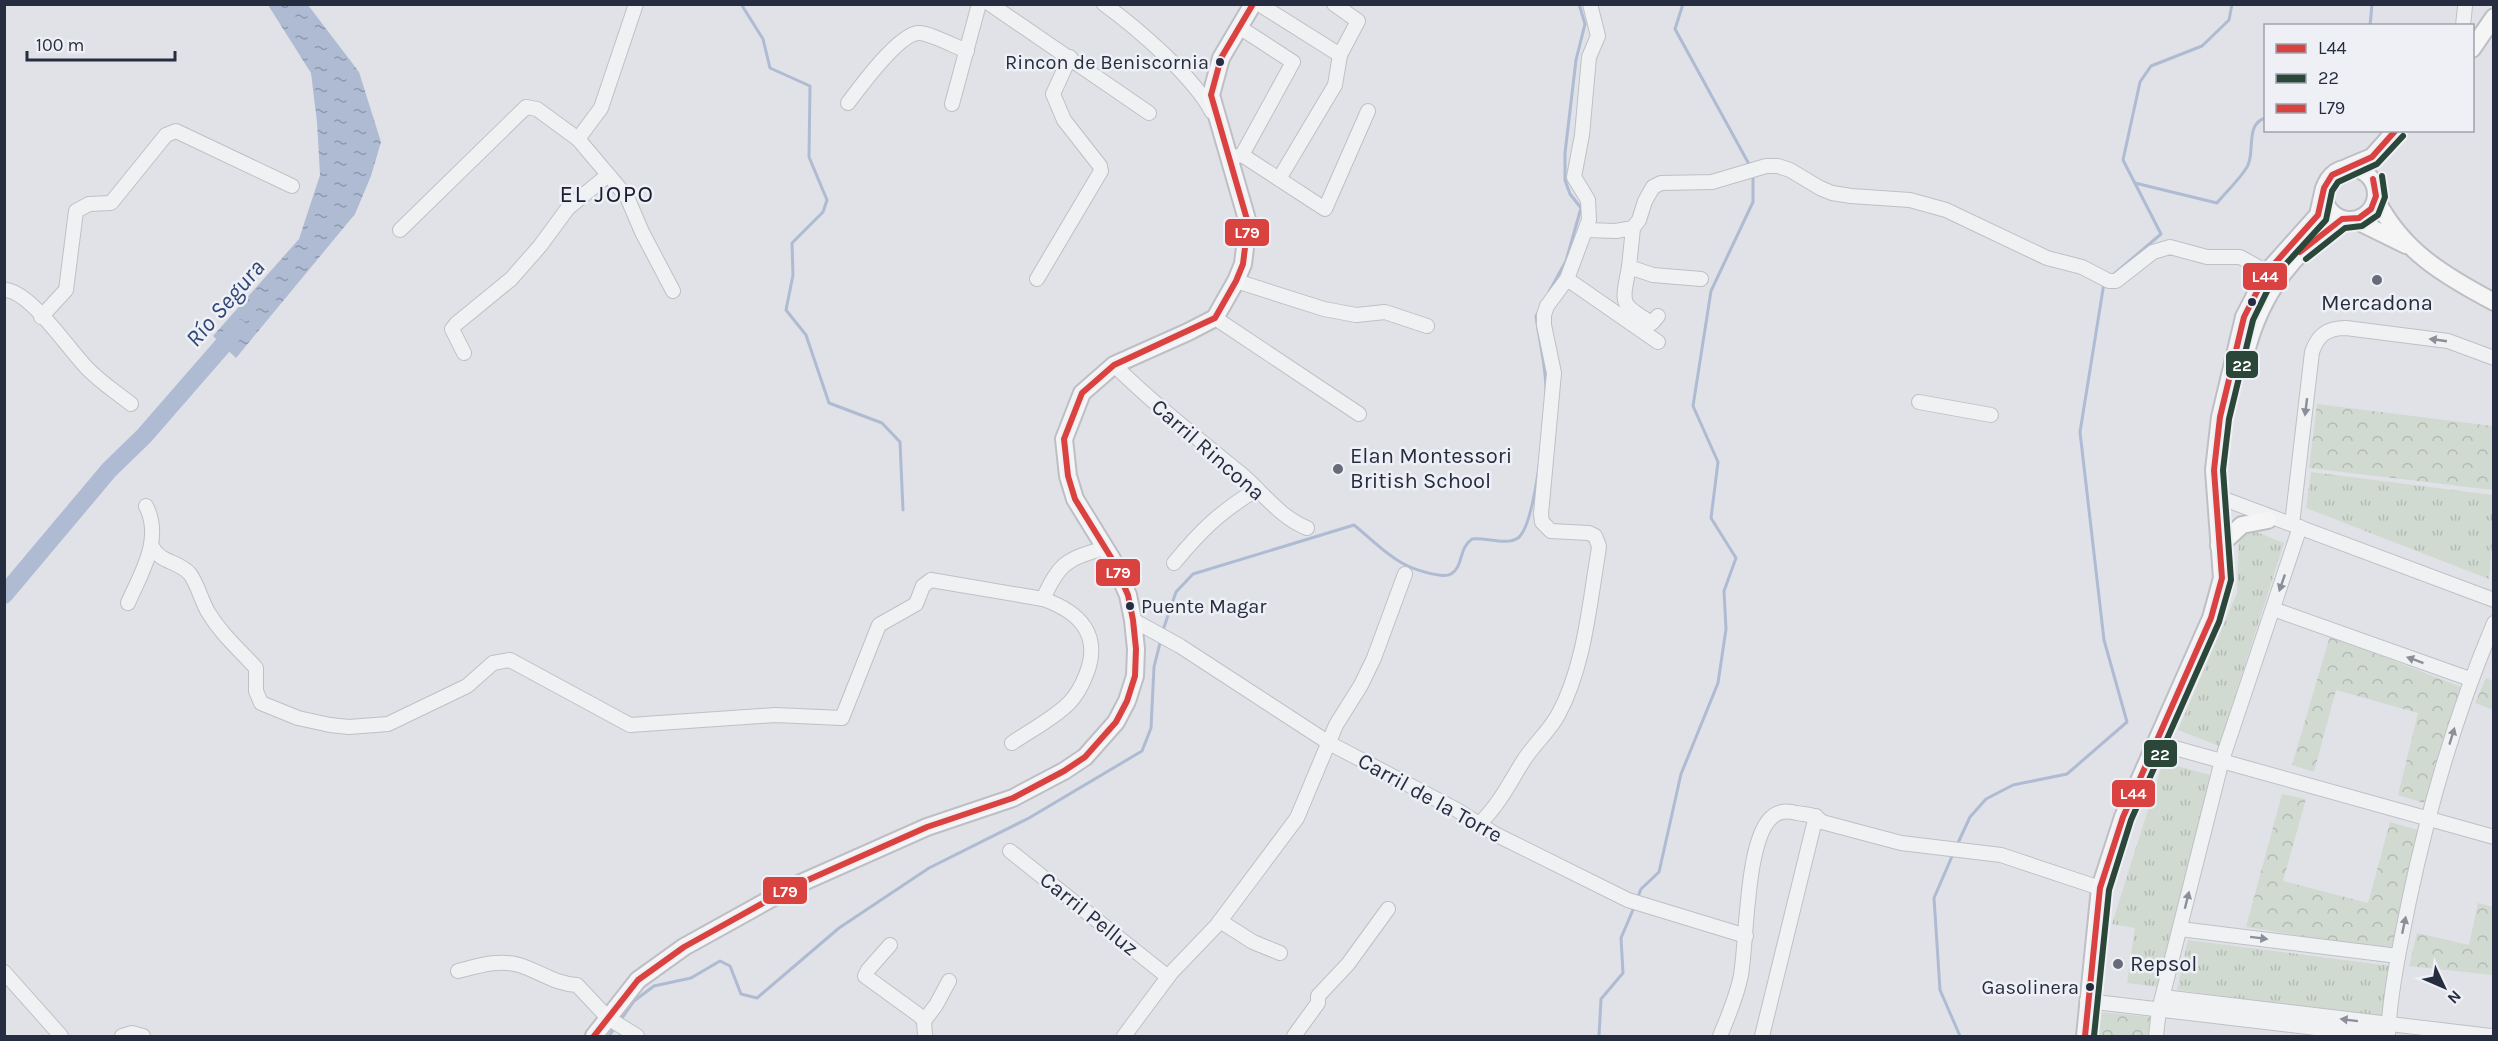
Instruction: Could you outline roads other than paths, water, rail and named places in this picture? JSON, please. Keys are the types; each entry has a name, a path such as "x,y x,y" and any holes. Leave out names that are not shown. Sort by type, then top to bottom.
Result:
{"main road":[{"path":"594,1036 615,1022 638,980 684,947 792,887 927,827 1012,798 1064,771 1085,757 1116,722 1127,701 1135,676 1136,649 1133,620 1128,595 1106,548 1075,499 1068,476 1064,439 1082,393 1114,365 1188,333 1215,318 1236,281 1243,264 1248,223 1236,157 1217,123 1211,95 1217,67 1253,4"},
{"path":"2474,29 2491,4"},
{"path":"2474,46 2493,17"},
{"path":"2085,1036 2100,888 2123,817 2211,618 2222,578 2216,502 2216,461 2252,329 2274,273 2318,215 2324,188 2332,175 2372,157 2394,132"},
{"path":"2373,179 2380,165 2407,132"},
{"path":"2346,168 2361,169 2373,179 2376,185 2376,199 2384,216 2410,247 2447,277 2493,302"},
{"path":"2324,188 2326,204 2330,210 2410,247"},
{"path":"2274,273 2301,250 2349,219 2369,213 2376,199"},
{"path":"2219,546 2242,525 2285,523"}],"street":[{"path":"578,139 601,108 636,4"},
{"path":"952,104 979,4"},
{"path":"990,4 1149,113"},
{"path":"1104,4 1130,24 1194,86 1202,95 1217,123"},
{"path":"1259,4 1340,55"},
{"path":"1279,179 1335,85 1340,55 1358,21 1334,4"},
{"path":"1480,824 1497,804 1528,754 1559,714 1581,649 1598,554 1599,546 1595,536 1589,533 1551,531 1542,522 1554,373 1544,315 1546,306 1567,279 1586,230 1590,208 1588,200 1574,177 1582,127 1587,69 1598,36 1590,4"},
{"path":"2463,24 2465,5"},
{"path":"1239,27 1293,62 1236,157 1279,179 1325,209 1368,111"},
{"path":"848,103 872,70 912,35 923,33 966,51"},
{"path":"1037,279 1101,171 1100,166 1064,120 1053,94 1070,57"},
{"path":"1194,86 1204,84 1217,67"},
{"path":"400,230 526,107 537,109 578,139 627,198 673,291"},
{"path":"42,317 66,290 76,211 89,204 111,203 166,135 176,131 292,186"},
{"path":"1658,316 1652,323 1629,309 1623,298 1633,228 1639,220 1644,201 1653,187 1661,183 1712,182 1766,166 1778,166 1790,170 1833,193 1910,200 1946,210 2036,253 2082,267 2106,280 2116,281 2153,252 2169,247 2206,256 2240,257 2274,273"},
{"path":"464,353 452,329 456,324 511,279 540,246 567,208 608,175"},
{"path":"1586,230 1616,231 1633,228"},
{"path":"1629,267 1653,275 1701,279"},
{"path":"1567,279 1658,342"},
{"path":"1236,281 1324,309 1356,315 1385,312 1427,326"},
{"path":"4,290 11,289 29,300 97,378 131,404"},
{"path":"1215,318 1359,414"},
{"path":"2156,1036 2161,1004 2222,760 2273,609 2312,352 2317,339 2325,332 2335,328 2346,328 2448,341 2493,358"},
{"name":"Carril Rincona","path":"1114,365 1157,406 1242,475 1273,506 1307,528"},
{"path":"1919,402 1991,416"},
{"path":"1173,563 1222,511 1257,489"},
{"path":"2216,502 2285,523 2493,600"},
{"path":"128,603 153,548 150,517 146,507"},
{"path":"153,548 160,557 177,564 189,573 206,609 221,632 256,668 256,691 261,703 298,718 349,727 388,724 467,686 493,663 510,660 630,726 775,715 842,718 879,625 916,604 922,586 931,580 1043,599 1062,606 1084,626 1090,638 1092,654 1082,684 1070,702 1012,743"},
{"path":"1043,599 1063,565 1072,558 1106,548"},
{"path":"1124,1036 1168,977 1220,921 1297,818 1336,725 1361,685 1374,658 1405,574"},
{"path":"2273,609 2470,679"},
{"name":"Carril de la Torre","path":"1133,620 1180,646 1329,743 1496,834 1628,900 1746,936"},
{"path":"2386,1032 2398,956 2426,819 2470,679 2493,623"},
{"path":"2175,748 2493,837"},
{"path":"1720,1036 1738,988 1751,879 1758,846 1767,822 1778,813 1816,816 1822,822 1901,843 1954,847 2001,855 2100,888"},
{"path":"1762,1036 1816,816"},
{"name":"Carril Pelluz","path":"1010,851 1168,977"},
{"path":"1294,1036 1318,1003 1318,996 1348,964 1388,909"},
{"path":"1220,921 1253,942 1280,953"},
{"path":"2180,928 2398,956"},
{"path":"890,945 865,976 920,1016 924,1021 925,1036"},
{"path":"458,970 494,962 518,965 564,984 577,985 615,1022 637,1036"},
{"path":"4,972 61,1036"},
{"path":"924,1021 949,981"},
{"path":"2087,1001 2161,1004 2386,1032 2491,1036"},
{"path":"122,1036 132,1033 142,1036"}],"water":[{"path":"268,5 308,5 359,72 381,142 371,176 355,214 236,358 213,336 299,239 320,175 311,73"}],"waterway":[{"path":"741,4 763,39 770,68 810,86 809,157 827,200 823,212 792,243 793,275 786,310 806,335 829,403 882,423 900,442 903,510"},
{"path":"1549,292 1566,261 1581,208 1570,194 1565,180 1565,153 1576,60 1585,24 1579,4"},
{"path":"1683,4 1675,29 1750,166"},
{"path":"2113,275 2161,234 2123,160 2140,82 2151,66 2202,46 2229,20 2232,4"},
{"path":"2370,24 2372,4"},
{"path":"2135,183 2217,203 2246,169 2250,159 2255,125 2264,119"},
{"path":"1637,899 1641,889 1659,872 1681,774 1718,683 1726,629 1724,591 1736,558 1711,518 1718,462 1693,406 1711,291 1753,202 1753,175"},
{"path":"1957,845 1970,817 1986,799 2013,785 2067,774 2127,722 2104,640 2080,432 2104,283"},
{"path":"1162,633 1176,592 1193,574 1354,525 1402,563 1441,575 1455,571 1465,548 1472,539 1508,541 1518,538 1530,513 1535,492 1546,403 1544,362 1536,316 1539,311"},
{"name":"Río Segura","path":"4,595 109,470 144,436 238,328"},
{"path":"620,1021 634,1001 654,986 691,978 720,961 730,966 741,994 757,998 839,928 929,868 1029,818 1142,751 1151,728 1154,667 1161,639"},
{"path":"1953,854 1934,898 1940,990 1960,1036"},
{"path":"1599,1036 1601,999 1623,973 1621,938 1635,905"},
{"path":"609,1036 616,1026"}],"place":[{"name":"Rincon de Beniscornia","path":"1220,62"},
{"name":"Mercadona","path":"2377,280"},
{"name":"Elan Montessori British School","path":"1338,469"},
{"name":"Puente Magar","path":"1130,606"},
{"name":"Repsol","path":"2118,964"},
{"name":"Gasolinera","path":"2090,987"}],"district":[{"name":"EL JOPO","path":"607,194"}]}
